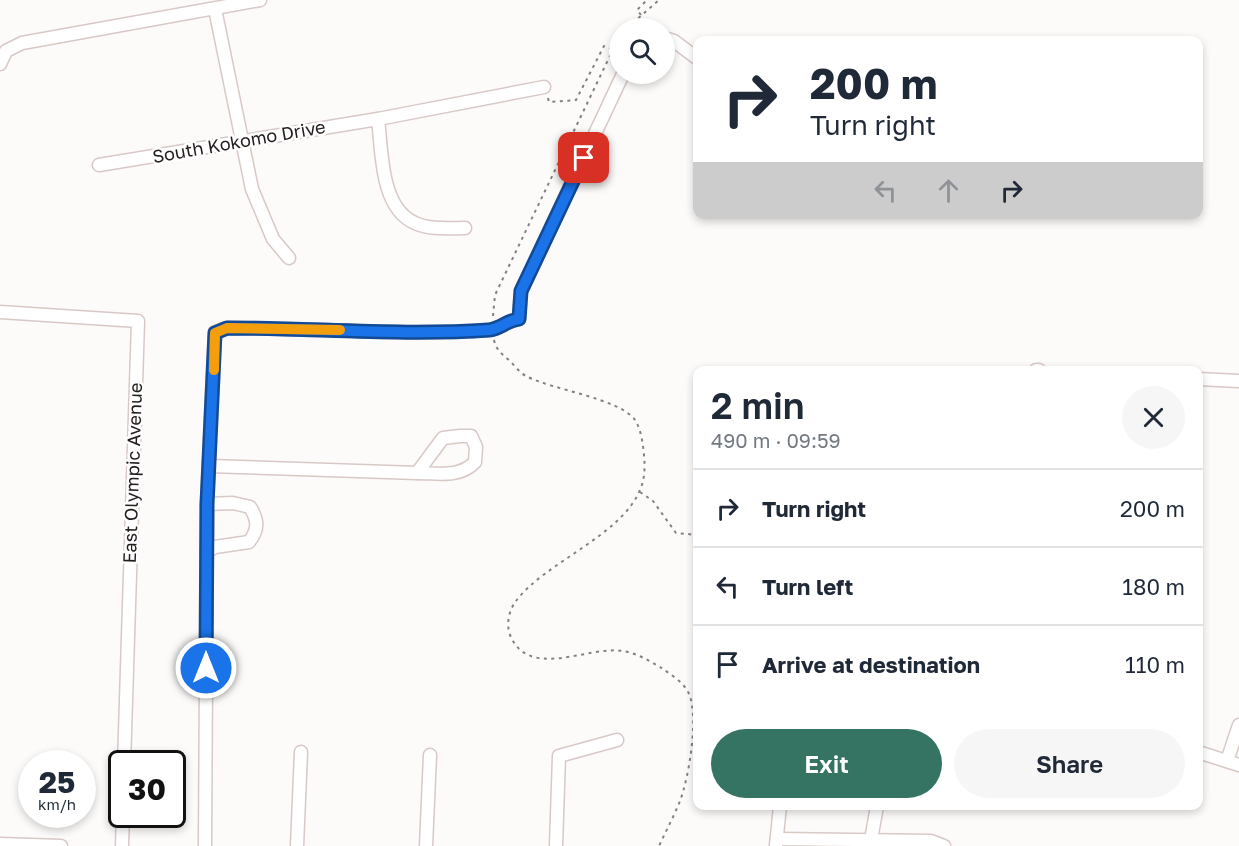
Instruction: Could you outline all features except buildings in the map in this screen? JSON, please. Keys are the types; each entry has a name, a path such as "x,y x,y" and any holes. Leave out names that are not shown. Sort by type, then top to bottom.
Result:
{"street":[{"path":"0,64 6,51 22,43 260,0"},
{"path":"215,9 252,189 273,239 288,258"},
{"path":"675,42 693,55"},
{"path":"205,846 207,504 215,333 227,328 373,332 493,330 511,320 519,319 521,291 618,84"},
{"name":"South Kokomo Drive","path":"99,165 378,119 544,87"},
{"path":"378,119 385,174 393,202 403,216 429,228 465,228"},
{"name":"East Olympic Avenue","path":"0,312 138,321 124,750"},
{"path":"1203,379 1239,381"},
{"path":"209,466 449,474 467,471 475,462 476,447 471,436 443,438 417,472"},
{"path":"207,504 233,503 250,507 257,518 257,532 249,542 215,547 207,552"},
{"path":"1203,754 1233,763 1239,726"},
{"path":"556,846 559,756 617,740"},
{"path":"297,846 301,752"},
{"path":"426,846 430,755"},
{"path":"780,810 777,842 931,841 944,846"},
{"path":"872,840 876,810"},
{"path":"122,846 123,828"},
{"path":"0,844 61,846"}],"path":[{"path":"641,15 637,10 647,0"},
{"path":"638,18 659,0"},
{"path":"544,87 549,102 576,100 604,46 609,49"},
{"path":"609,54 495,295 493,330 496,348 526,376 618,407 635,420 643,443 645,473 640,492 624,513 592,542 544,576 516,601 508,616 510,635 519,647 534,657 546,659 622,650 643,657 674,676 689,691 693,705"},
{"path":"640,492 653,501 676,533 693,535"},
{"path":"658,846 680,800 691,745 693,721"}],"slow traffic":[{"path":"214,370 215,333 227,328 340,330"}],"route":[{"path":"206,668 207,504 215,333 227,328 373,332 493,330 511,320 519,319 521,291 584,158"}]}
